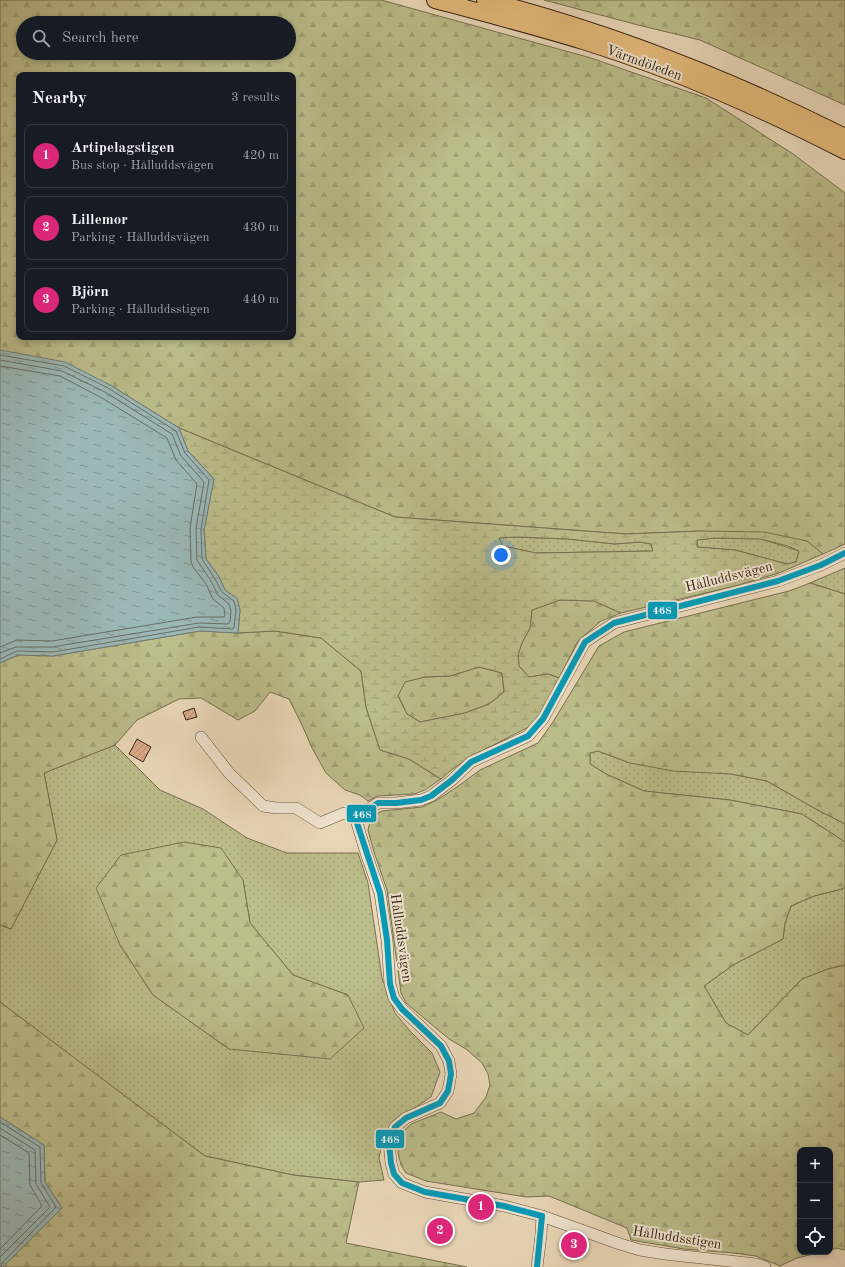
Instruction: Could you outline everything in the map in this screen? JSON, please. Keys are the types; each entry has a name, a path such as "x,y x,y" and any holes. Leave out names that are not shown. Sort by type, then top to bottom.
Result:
{"highway":[{"name":"Värmdöleden","path":"435,0 584,41 653,66 726,94 798,127 845,151"},
{"name":"Värmdöleden","path":"485,0 588,30 658,54 731,83 845,137"}],"street":[{"name":"Hålluddsvägen","path":"542,1216 504,1206 425,1192 402,1183 394,1174 391,1163 389,1142 396,1127 406,1118 440,1102 448,1091 451,1074 449,1061 441,1046 402,1009 394,998 390,984 380,893 357,823 361,814 378,802 396,803 421,800 431,796 452,780 471,762 528,736 543,720 585,642 614,623 778,581 821,565 845,553"},
{"path":"201,737 229,773 263,806 276,808 296,808 320,823 344,813 361,814"},
{"path":"537,1267 542,1216"},
{"name":"Hålluddsstigen","path":"542,1216 640,1250 756,1264 765,1267"}],"green space":[{"path":"0,0 381,0 591,58 706,98 793,154 845,193 845,544 823,554 806,541 701,531 626,534 395,517 179,428 110,385 0,350"},
{"path":"544,0 845,0 845,105 700,40"},
{"path":"179,428 395,517 626,534 701,531 764,532 807,541 823,554 779,573 735,586 621,613 594,601 560,600 532,610 530,628 522,643 518,655 519,666 529,677 548,674 559,678 544,708 537,720 531,726 465,761 441,779 409,759 380,750 366,707 361,671 321,638 275,631 238,633 240,610 237,599 225,590 219,577 206,559 204,530 214,479 188,451","holes":["516,537 568,539 615,544 640,542 651,544 653,551 536,553 503,546 499,538","715,538 761,539 788,546 799,551 796,562 787,564 735,550 697,547 697,540","479,667 502,673 504,692 489,704 465,713 420,722 407,714 398,696 405,682 425,677 450,676"]},
{"path":"516,537 568,539 615,544 640,542 651,544 653,551 536,553 502,546 499,538"},
{"path":"715,538 761,539 799,551 796,562 787,564 735,550 697,547 697,540"},
{"path":"845,568 845,594 810,583"},
{"path":"810,583 845,594 845,824 767,781 731,774 673,771 630,763 598,751 590,753 590,764 606,774 644,791 730,800 802,814 845,842 845,887 814,896 791,906 785,923 783,939 733,965 704,986 726,1023 748,1035 802,979 828,969 845,965 845,1250 836,1248 833,1249 833,1147 797,1147 797,1255 810,1255 797,1258 780,1266 756,1256 684,1249 631,1240 627,1228 549,1196 526,1197 426,1181 406,1173 401,1165 398,1153 399,1143 403,1132 411,1124 441,1112 456,1119 474,1113 486,1097 490,1085 488,1074 482,1063 466,1049 449,1039 406,1003 401,993 387,890 368,830 370,822 376,814 382,811 422,807 437,800 480,770 538,743 553,722 599,646 624,632 789,591"},
{"path":"560,600 594,601 621,613 601,621 578,641 559,678 548,674 529,677 519,666 518,655 522,643 530,628 532,610"},
{"path":"200,631 238,633 275,631 321,638 361,671 366,707 380,750 409,759 441,779 425,790 414,794 377,796 368,801 360,795 345,790 326,773 312,748 289,699 270,692 255,711 238,720 201,698 179,699 137,720 115,745 44,773 57,840 11,929 0,925 0,663 18,655 53,656"},
{"path":"479,667 502,673 504,692 489,704 465,713 420,722 407,714 398,695 404,682 425,677 450,676"},
{"path":"115,745 160,790 203,809 247,838 287,853 358,853 368,883 382,978 395,1013 410,1031 432,1053 440,1072 431,1097 398,1119 383,1138 379,1158 384,1180 359,1182 293,1175 205,1156 0,1002 0,925 11,929 57,840 44,773","holes":["243,880 250,923 293,975 348,995 229,1049 153,995 120,945"]},
{"path":"598,751 630,763 731,774 767,781 845,824 845,842 802,814 730,800 644,791 606,774 590,764 590,753"},
{"path":"184,842 221,848 243,880 250,923 293,975 348,995 364,1028 330,1059 229,1049 153,995 120,945 96,888 121,855"},
{"path":"845,887 845,965 828,969 802,979 748,1035 726,1023 704,986 733,965 783,939 785,923 791,906 814,896"},
{"path":"0,1002 205,1156 293,1175 359,1182 346,1243 467,1267 3,1267 62,1208 45,1182 44,1145 0,1117"}],"water":[{"path":"0,350 65,362 110,385 179,428 188,451 214,479 204,530 206,559 219,577 225,590 237,598 240,610 238,633 200,631 53,656 18,655 0,663"},
{"path":"0,1117 44,1145 45,1182 62,1208 3,1267 0,1267"}],"building":[{"path":"194,708 197,717 186,720 183,712"},
{"path":"137,739 151,747 143,762 129,754"}],"transit line":[{"name":"468","path":"542,1216 504,1206 425,1192 402,1183 394,1174 391,1163 389,1142 395,1127 406,1118 440,1103 448,1091 451,1074 449,1061 441,1046 402,1009 394,998 390,984 387,940 380,893 357,823 361,814 378,803 396,803 421,800 431,796 452,780 471,762 528,736 543,719 585,642 614,623 778,581 821,565 845,553"},
{"name":"468","path":"537,1267 542,1216"}],"place":[{"name":"Artipelagstigen","path":"481,1207"},
{"name":"Lillemor","path":"440,1231"},
{"name":"Björn","path":"574,1245"}]}
